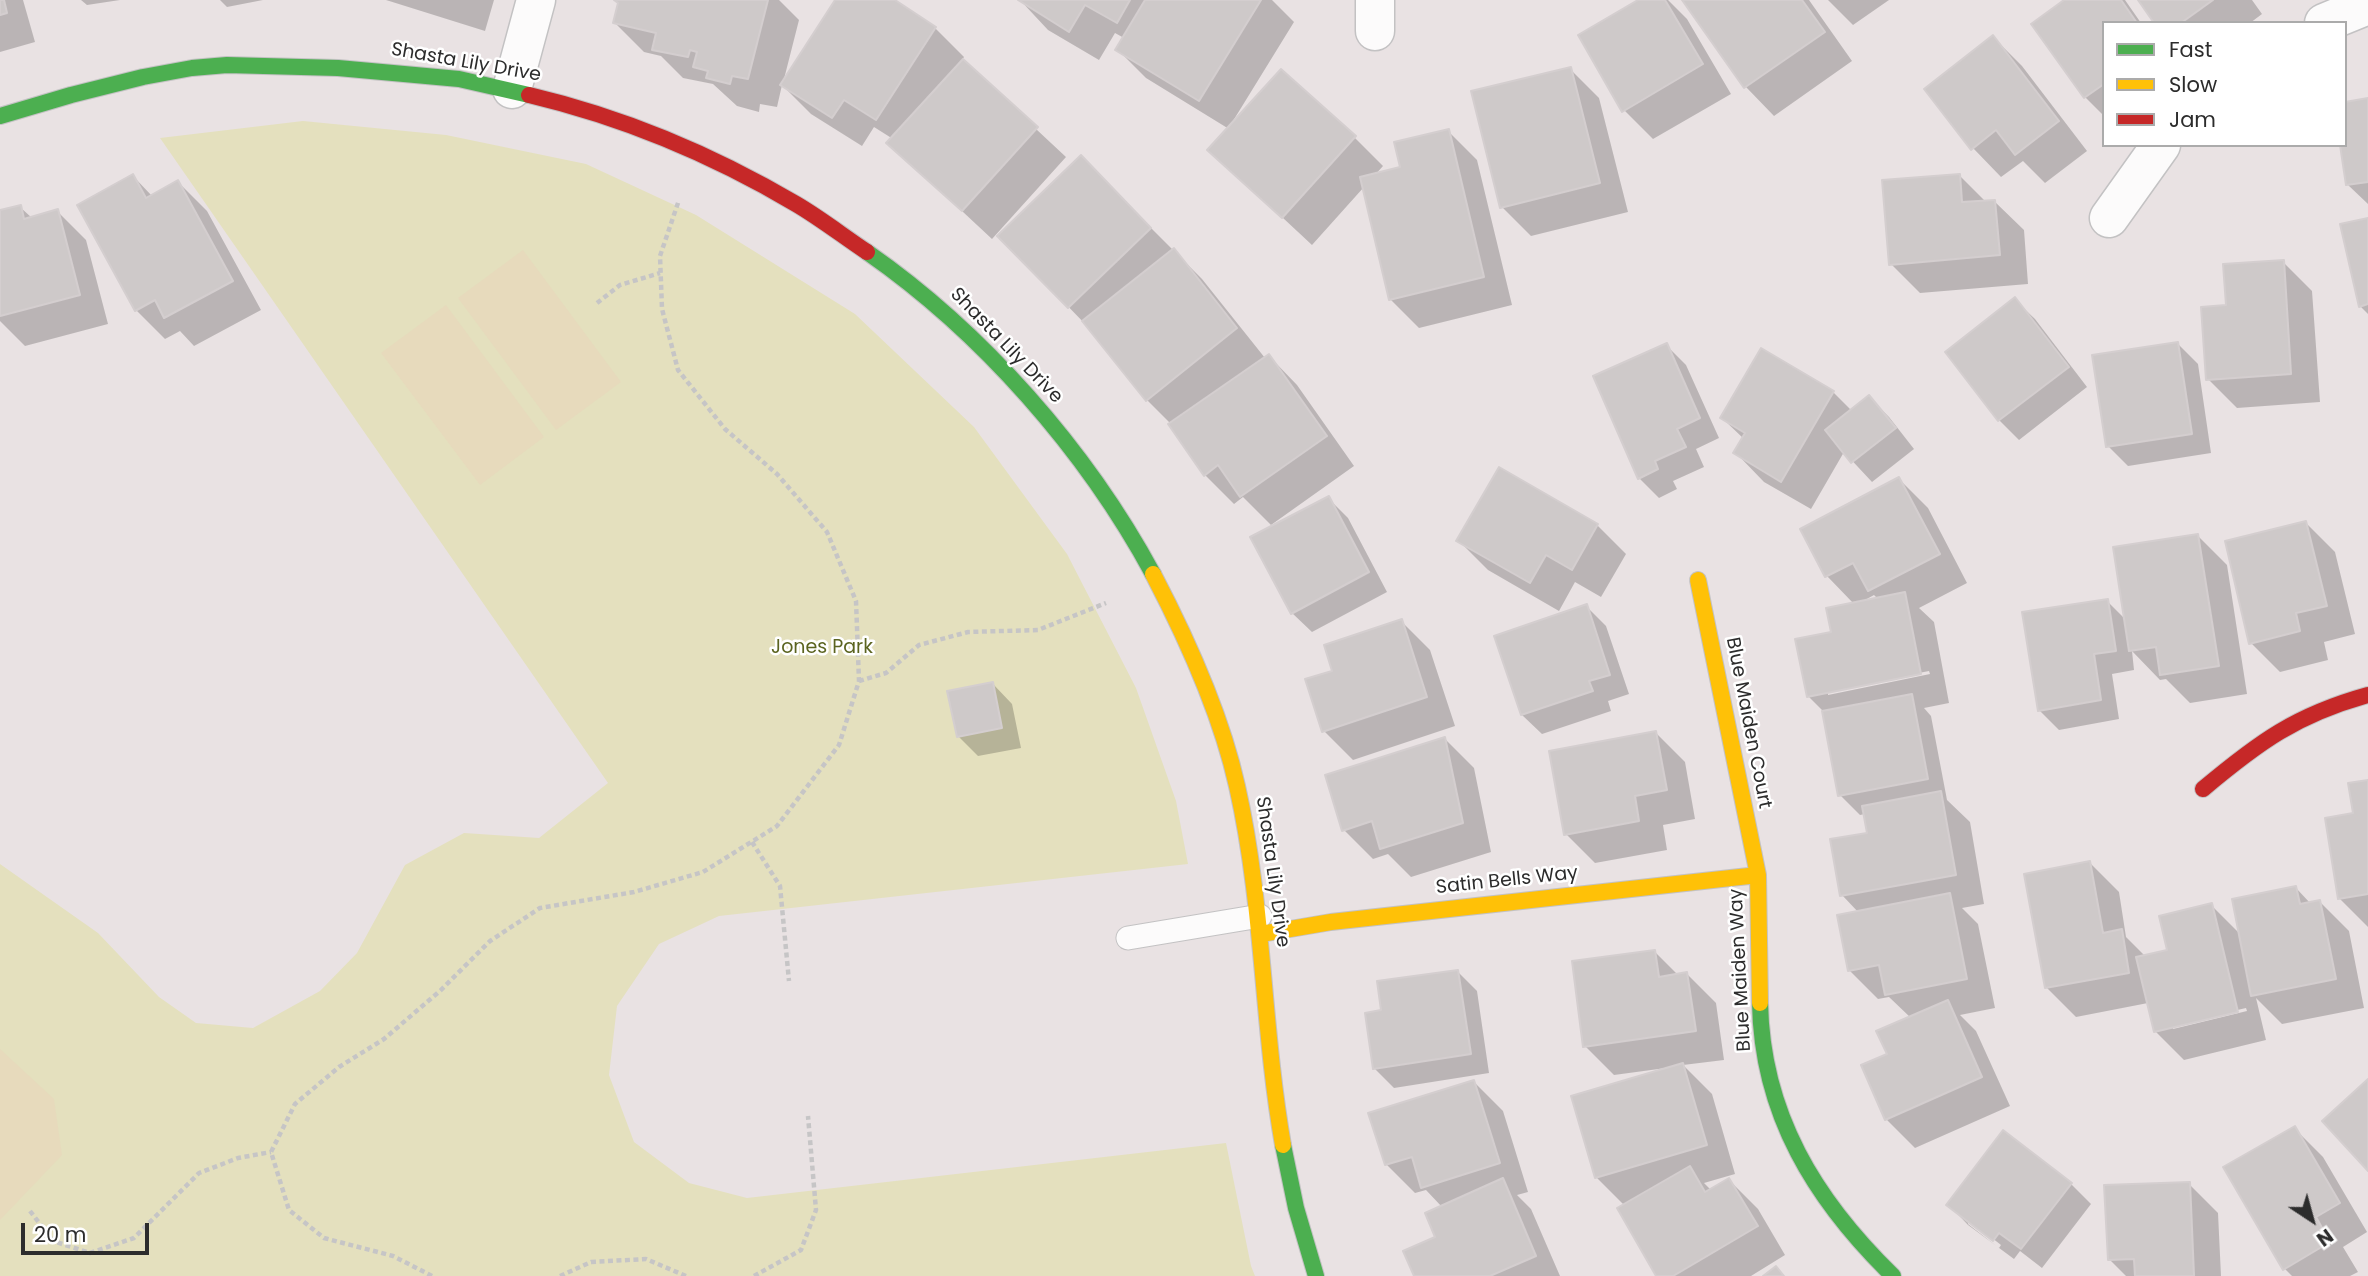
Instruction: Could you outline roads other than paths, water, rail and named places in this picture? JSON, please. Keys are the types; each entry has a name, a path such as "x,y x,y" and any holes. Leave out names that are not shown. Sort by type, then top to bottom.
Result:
{"street":[{"path":"512,89 536,0"},
{"path":"2329,21 2368,5"},
{"name":"Shasta Lily Drive","path":"0,116 98,86 198,67 376,69 512,89 592,111 733,168 821,218 904,277 946,312 992,357 1051,423 1111,504 1138,547 1204,684 1236,780 1260,925 1273,1077 1286,1169 1316,1276"},
{"path":"2109,218 2160,147"},
{"name":"Blue Maiden Court","path":"1698,580 1758,875"},
{"path":"2203,789 2260,743 2301,720 2368,695"},
{"name":"Satin Bells Way","path":"1260,925 1331,922 1758,875"},
{"name":"Blue Maiden Way","path":"1758,875 1761,1035 1771,1082 1786,1127 1825,1200 1862,1246 1893,1276"}],"lane":[{"path":"1128,938 1260,925"}],"park label":[{"name":"Jones Park","path":"822,648"}]}
